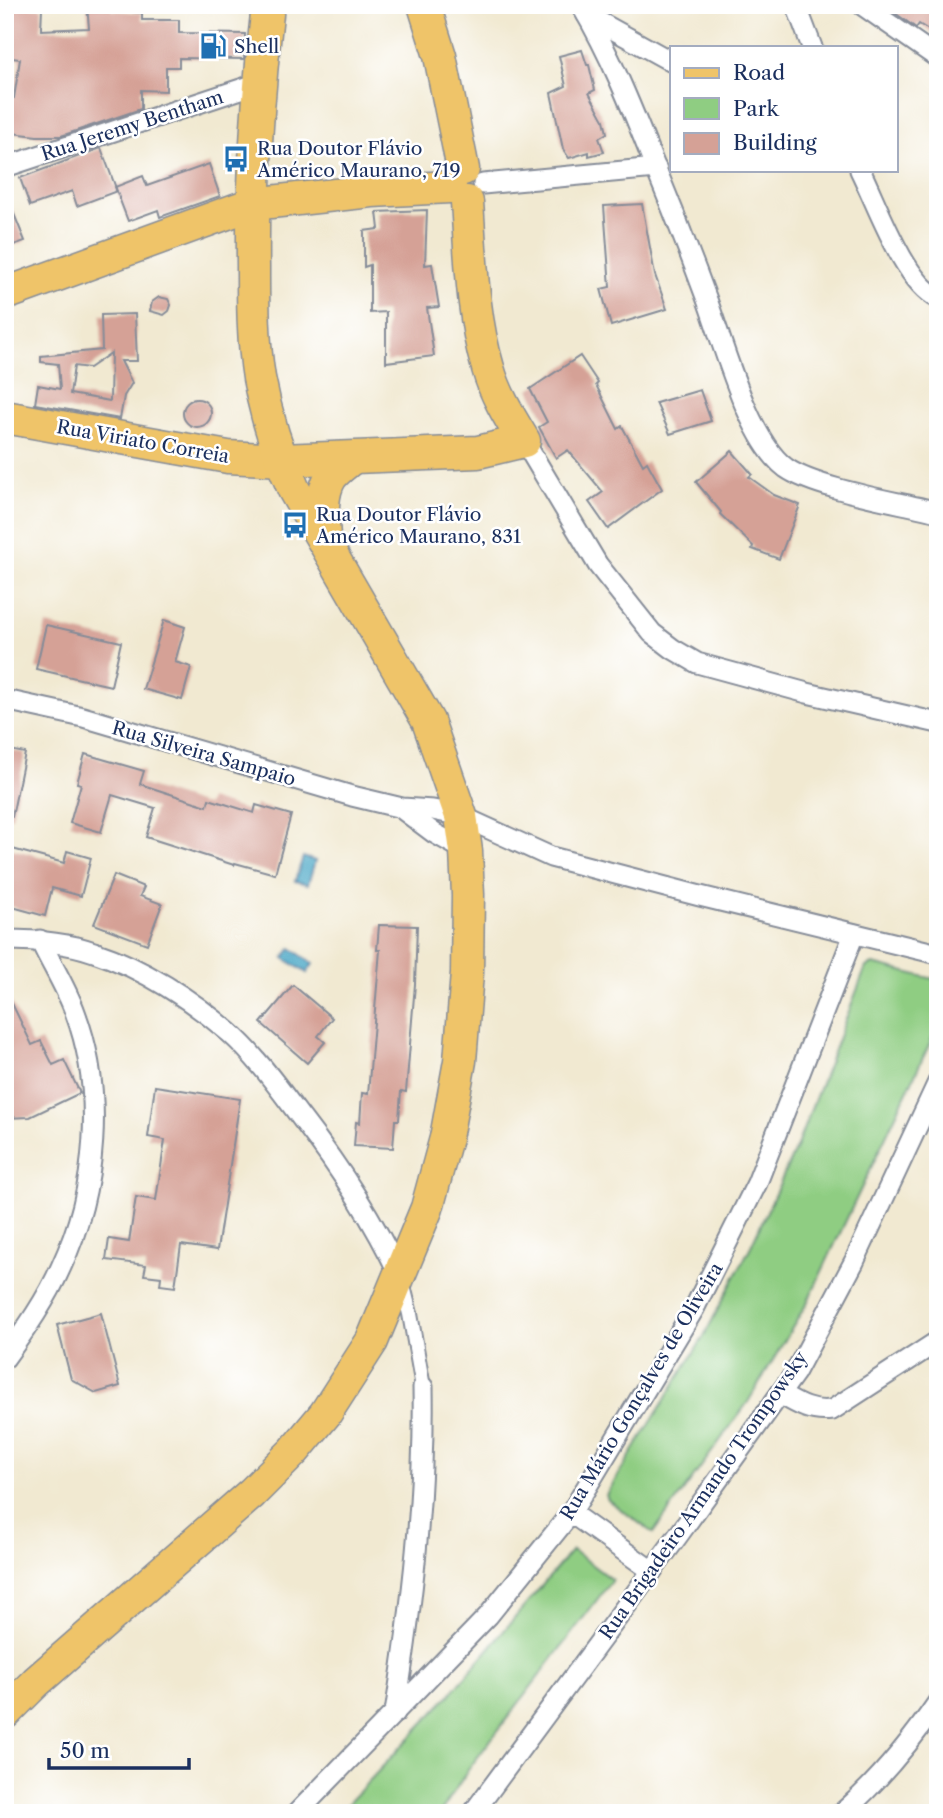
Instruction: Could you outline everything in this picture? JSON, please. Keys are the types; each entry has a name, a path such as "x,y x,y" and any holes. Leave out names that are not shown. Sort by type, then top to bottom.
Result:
{"main road":[{"path":"5,1713 36,1682 252,1493 325,1415 372,1341 427,1208 446,1138 460,1061 467,973 466,851 461,816 428,721 294,489 281,460 259,378 254,325 252,204 259,83 268,5"},
{"path":"424,5 440,56 466,185 471,267 479,329 488,370 506,411 512,445"},
{"path":"5,295 252,204 372,191 466,185"},
{"name":"Rua Viriato Correia","path":"5,417 228,457 281,460 478,452 512,445"},
{"path":"324,540 322,516 326,489 331,478 352,458"}],"street":[{"path":"796,5 812,46"},
{"path":"862,5 938,58"},
{"path":"584,10 670,61"},
{"path":"584,10 619,76 707,298 728,362 758,433 770,453 799,475 827,485 938,512"},
{"name":"Rua Jeremy Bentham","path":"5,167 259,83"},
{"path":"5,150 41,154"},
{"path":"466,185 656,168"},
{"path":"861,172 900,257 916,279 938,299"},
{"path":"512,445 542,471 598,565 652,633 673,649 697,663 807,693 938,723"},
{"name":"Rua Silveira Sampaio","path":"5,700 83,717 402,808 433,810 461,816 551,857 938,954"},
{"name":"Rua Silveira Sampaio","path":"402,808 434,833 466,851"},
{"name":"Rua Mário Gonçalves de Oliveira","path":"297,1813 488,1616 571,1513 694,1309 757,1183 854,934"},
{"path":"5,940 40,940 93,951 133,969 178,995 231,1034 268,1075 329,1153 380,1233 400,1276 423,1387 424,1454 419,1524 410,1621 395,1713"},
{"path":"5,1357 62,1267 82,1204 93,1140 91,1072 84,1040 75,1011 40,940"},
{"name":"Rua Brigadeiro Armando Trompowsky","path":"473,1813 795,1373 853,1262 938,1082"},
{"path":"780,1394 806,1409 821,1412 832,1410 938,1341"},
{"path":"571,1513 652,1571"},
{"path":"842,1813 876,1782 909,1745 938,1702"}],"green space":[{"path":"873,964 938,980 938,1026 807,1303 748,1402 653,1533 608,1500 606,1495 703,1338 751,1246 796,1148 866,967"},
{"path":"572,1550 612,1580 468,1770 440,1813 339,1813 448,1697"}],"water":[{"path":"303,857 315,861 308,884 295,881"},
{"path":"291,948 313,964 307,973 284,958"}],"building":[{"path":"5,5 42,8 41,30 89,28 87,5 111,5 111,10 142,13 142,20 179,20 179,33 245,34 244,59 179,58 179,67 166,67 166,91 141,90 141,109 61,136 12,133 5,131 5,96 14,98 20,59 5,57"},
{"path":"884,5 938,5 938,36 919,24 916,28"},
{"path":"582,50 595,90 589,93 604,120 607,133 599,138 604,152 589,156 589,152 569,158 563,149 551,93 566,86 559,56"},
{"path":"101,148 117,191 77,206 72,191 30,206 20,178"},
{"path":"209,164 220,196 160,217 158,210 128,221 115,187 143,176 147,186"},
{"path":"5,192 25,241 5,248"},
{"path":"642,204 655,275 667,309 611,326 601,289 610,287 604,206"},
{"path":"427,210 425,265 432,264 439,307 427,308 434,356 386,362 386,312 370,313 370,265 364,267 364,231 379,229 377,212"},
{"path":"159,297 168,299 171,305 164,315 150,311 152,302"},
{"path":"135,314 137,361 121,361 132,383 124,396 120,419 35,404 38,385 60,389 58,364 41,362 41,356 102,350 101,315","holes":["111,353 110,401 70,394 74,366 89,368"]},
{"path":"580,356 598,383 596,385 618,429 622,426 643,465 647,462 662,489 608,529 589,502 603,492 568,450 556,458 539,427 547,422 530,389"},
{"path":"700,390 711,421 670,434 656,403"},
{"path":"197,399 207,403 211,413 207,423 197,427 187,423 183,413 187,403"},
{"path":"732,451 752,474 749,477 774,495 800,505 779,559 752,549 753,546 720,514 696,482"},
{"path":"164,620 185,627 175,662 191,667 182,700 143,689"},
{"path":"46,625 121,642 111,686 36,669"},
{"path":"5,749 25,753 12,817 5,816"},
{"path":"85,754 144,771 140,784 207,806 209,799 254,813 256,805 291,815 275,874 235,863 234,865 146,837 155,808 112,795 101,832 70,823 81,784 77,783"},
{"path":"5,847 64,863 67,851 91,858 81,896 52,888 45,916 5,905"},
{"path":"114,875 144,887 140,896 162,904 147,944 94,924"},
{"path":"379,925 417,926 406,1092 401,1091 393,1148 354,1146 356,1122 360,1123 362,1093 368,1094 380,950 377,950"},
{"path":"293,985 332,1018 318,1036 325,1042 307,1063 261,1023"},
{"path":"5,989 32,1045 41,1041 53,1065 64,1060 80,1093 30,1117 5,1118 5,1097 11,1094 5,1083"},
{"path":"155,1086 240,1099 217,1250 181,1245 175,1287 160,1285 161,1277 144,1275 146,1265 106,1260 109,1239 129,1242 136,1197 156,1200 165,1140 148,1137"},
{"path":"101,1313 120,1386 96,1393 71,1379 57,1325"}],"place":[{"name":"Shell","path":"213,46"},
{"name":"Rua Doutor Flávio Américo Maurano, 719","path":"236,159"},
{"name":"Rua Doutor Flávio Américo Maurano, 831","path":"295,525"}]}
